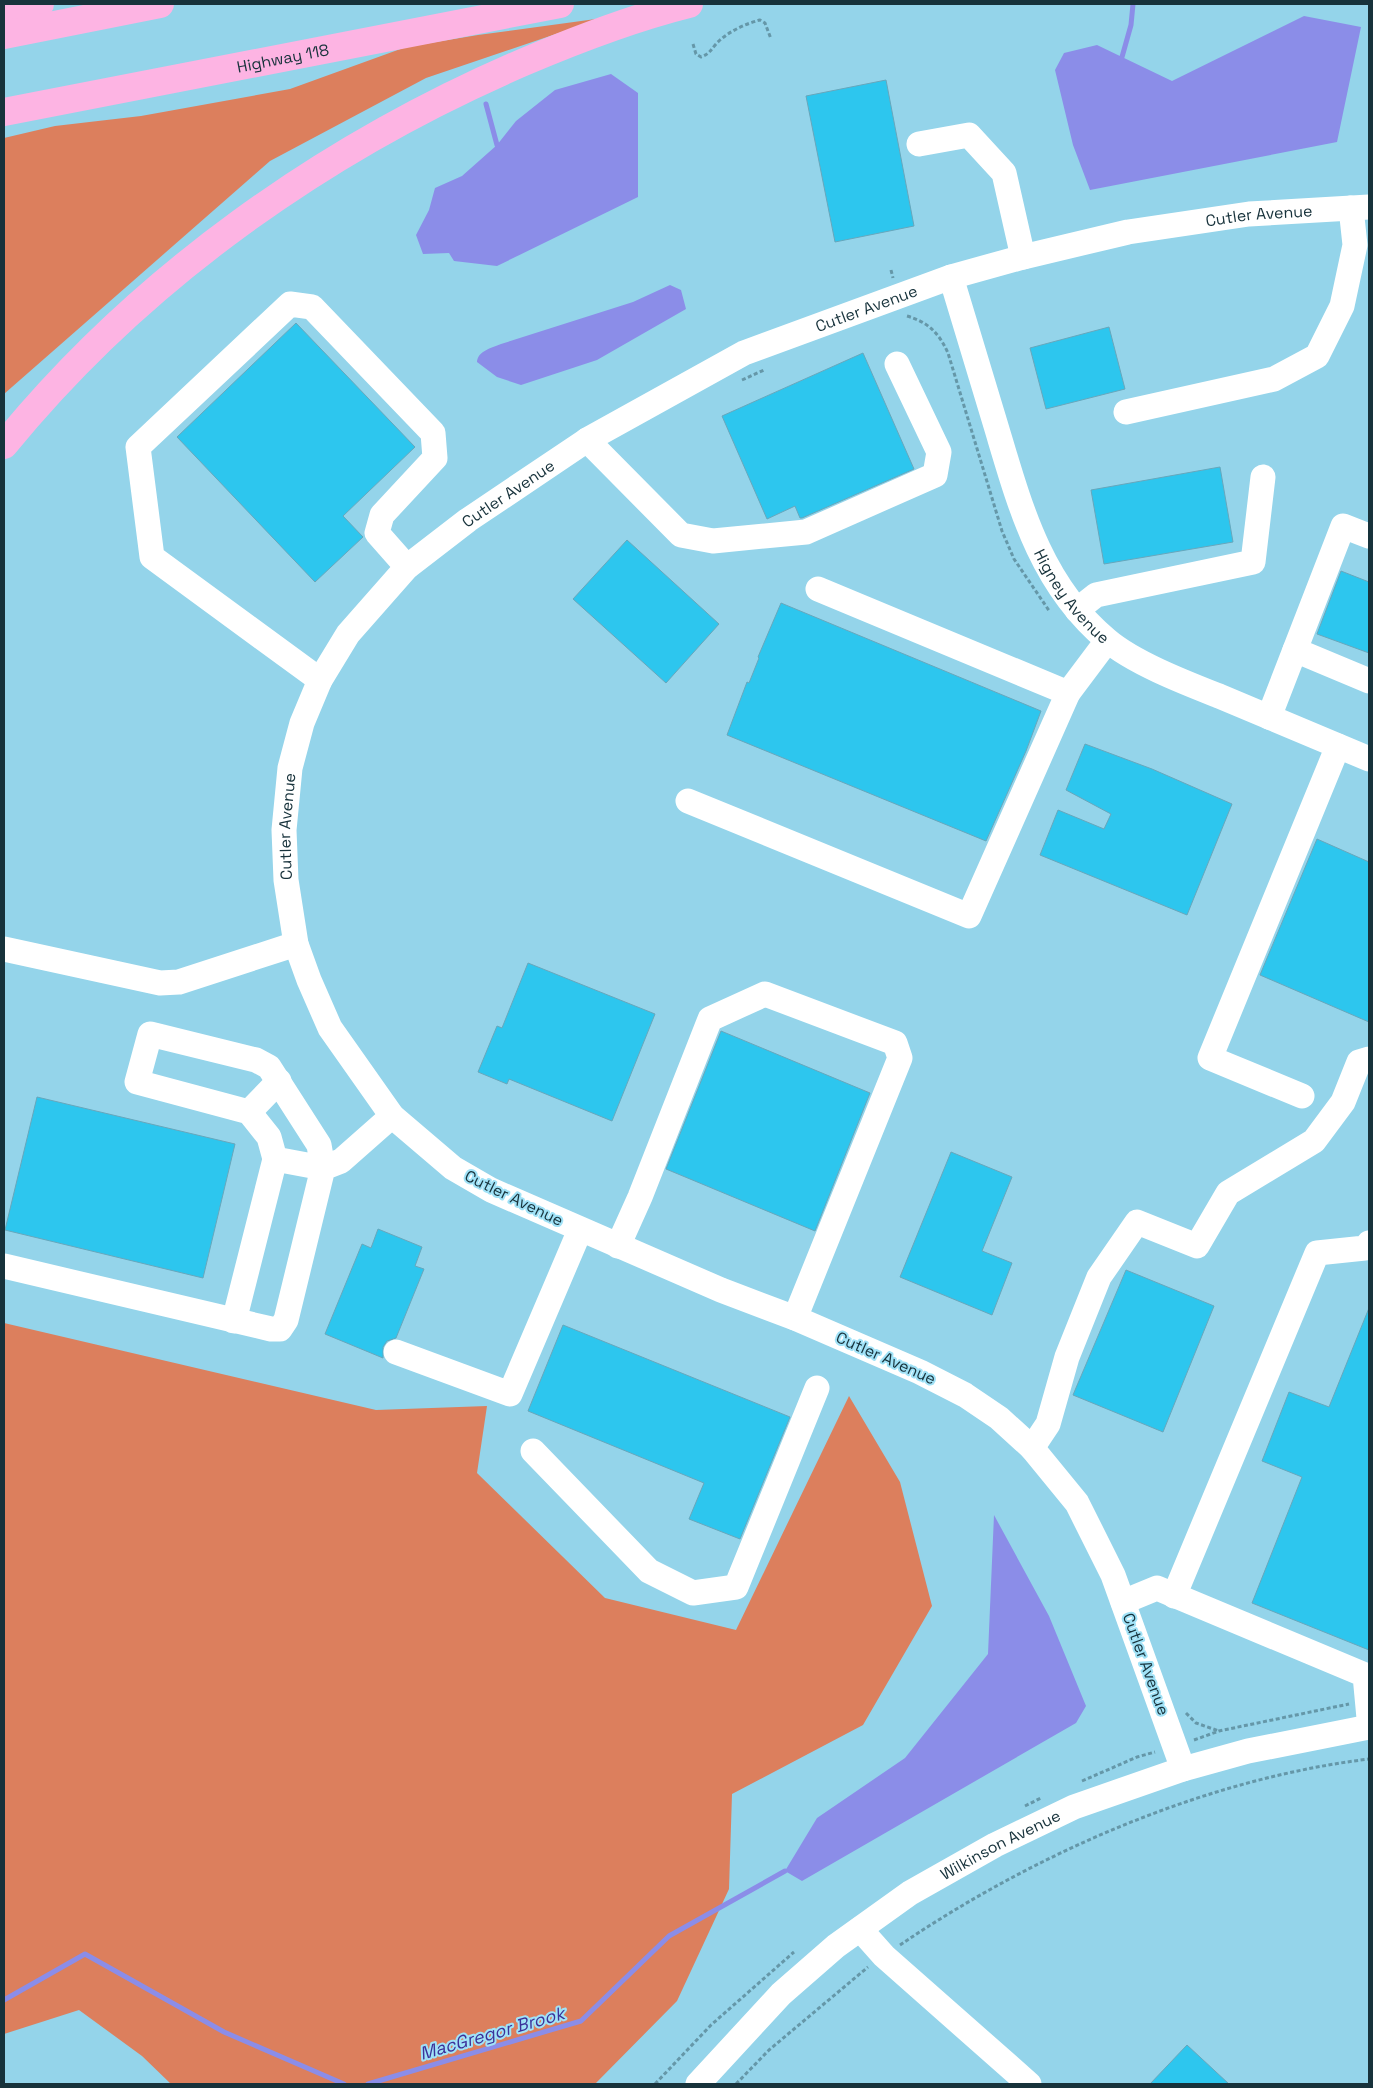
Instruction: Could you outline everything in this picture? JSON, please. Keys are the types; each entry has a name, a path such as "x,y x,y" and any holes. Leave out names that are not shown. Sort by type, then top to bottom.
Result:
{"highway":[{"path":"4,9 40,4"},
{"path":"4,35 160,4"},
{"name":"Highway 118","path":"4,112 560,4"},
{"path":"4,445 80,359 148,296 217,240 293,187 380,132 472,84 567,44 664,10 689,4"}],"street":[{"path":"919,144 968,135 1004,173 1023,256"},
{"path":"1126,412 1274,379 1317,356 1342,306 1355,245 1360,207"},
{"name":"Cutler Avenue","path":"1183,1769 1113,1575 1077,1503 1032,1448 999,1418 966,1395 920,1372 795,1318 721,1290 491,1190 452,1168 392,1116 330,1028 296,944 286,880 284,830 290,768 302,723 320,680 348,634 407,568 468,520 587,440 744,353 951,277 1023,256 1128,232 1249,214 1360,207"},
{"name":"Higney Avenue","path":"951,277 1024,518 1041,558 1077,610 1107,640 1126,653 1183,682 1369,758"},
{"path":"320,680 152,557 138,447 290,304 312,307 434,433 435,458 382,515 377,533 407,568"},
{"path":"587,440 681,535 712,541 806,532 935,475 939,452 897,364"},
{"path":"1077,610 1096,594 1253,562 1263,477"},
{"path":"1269,717 1343,526 1369,536"},
{"path":"818,590 1068,693"},
{"path":"688,801 969,916 1068,693 1107,640"},
{"path":"1295,650 1369,681"},
{"path":"1302,1096 1210,1058 1338,746"},
{"path":"4,949 160,984 179,982 296,944"},
{"path":"618,1246 640,1197 710,1018 765,994 896,1043 900,1058 795,1318"},
{"path":"4,1266 234,1321 271,1329 280,1328 286,1320 323,1168 319,1145 279,1081 263,1062 150,1034 137,1082 249,1112 269,1137 275,1159 234,1321"},
{"path":"1032,1448 1048,1424 1067,1356 1100,1277 1136,1222 1197,1246 1228,1193 1314,1141 1343,1102 1359,1062 1369,1059"},
{"path":"249,1112 279,1081"},
{"path":"275,1159 323,1168 341,1161 392,1116"},
{"path":"396,1352 510,1394 580,1230"},
{"path":"1174,1596 1317,1253 1365,1248 1369,1243"},
{"path":"533,1451 649,1571 693,1593 736,1587 817,1388"},
{"path":"1123,1602 1157,1588 1366,1675 1369,1718"},
{"name":"Wilkinson Avenue","path":"698,2084 781,1994 836,1946 910,1893 995,1845 1074,1807 1183,1769 1248,1751 1369,1727"},
{"path":"860,1929 884,1956 1028,2084"}],"path":[{"path":"693,44 696,54 701,58 709,54 717,43 746,24 760,20 765,23 771,39"},
{"path":"900,316 923,322 934,330 942,340 948,353 1002,531 1019,566 1051,613"},
{"path":"733,384 769,367"},
{"path":"1184,1710 1196,1723 1219,1731"},
{"path":"736,2084 769,2050 862,1972 884,1956 978,1896 1047,1859 1100,1835 1225,1790 1292,1774 1369,1759"}],"shaded area":[{"path":"603,18 426,78 270,161 4,394 4,138 55,126 141,116 290,89 406,47"},
{"path":"4,1323 376,1410 487,1406 477,1473 605,1598 736,1630 849,1396 900,1482 932,1606 863,1725 732,1794 729,1889 677,2001 595,2084 171,2084 142,2056 79,2010 4,2034"}],"water":[{"path":"1304,16 1361,27 1337,142 1090,190 1073,145 1055,70 1064,53 1097,45 1172,81"},
{"path":"611,74 638,93 638,197 497,266 454,261 449,253 423,254 416,235 429,210 435,188 462,176 497,145 516,121 555,90"},
{"path":"670,285 681,290 686,309 597,360 521,385 497,377 477,362 482,353 493,347 633,302"},
{"path":"994,1515 1049,1616 1086,1706 1076,1723 802,1881 785,1871 817,1818 905,1758 988,1654"}],"building":[{"path":"886,80 914,226 835,242 806,96"},
{"path":"296,323 415,447 343,516 363,537 315,582 177,437"},
{"path":"1109,327 1125,389 1046,409 1030,348"},
{"path":"863,353 914,469 802,518 800,518 795,506 767,519 722,416"},
{"path":"1220,467 1233,542 1104,564 1091,490"},
{"path":"627,540 719,624 666,683 573,599"},
{"path":"1341,571 1369,582 1369,653 1317,634"},
{"path":"781,603 1041,711 1026,751 986,841 727,735 747,682 749,683"},
{"path":"1085,744 1152,769 1232,804 1187,915 1040,855 1058,810 1104,829 1111,814 1066,790"},
{"path":"1317,839 1369,862 1369,1022 1260,975"},
{"path":"528,963 655,1014 612,1121 509,1079 507,1084 478,1072 497,1026 502,1028"},
{"path":"721,1031 870,1093 815,1231 666,1169"},
{"path":"37,1097 235,1144 203,1278 5,1230"},
{"path":"951,1152 1012,1177 982,1251 1012,1263 992,1315 900,1277"},
{"path":"378,1229 422,1247 415,1266 424,1269 396,1338 387,1341 383,1347 383,1358 325,1334 362,1244 371,1248"},
{"path":"1126,1270 1214,1306 1163,1432 1073,1395"},
{"path":"1369,1308 1369,1650 1252,1603 1302,1477 1262,1461 1289,1392 1329,1407"},
{"path":"563,1325 790,1417 740,1539 689,1519 704,1483 528,1411"},
{"path":"1187,2045 1229,2084 1150,2084"}],"waterway":[{"path":"1122,57 1131,25 1133,4"},
{"path":"486,104 497,145"},
{"name":"MacGregor Brook","path":"368,2084 581,2021 669,1936 785,1871"},
{"name":"MacGregor Brook","path":"4,2000 85,1954 224,2032 344,2084"}]}
